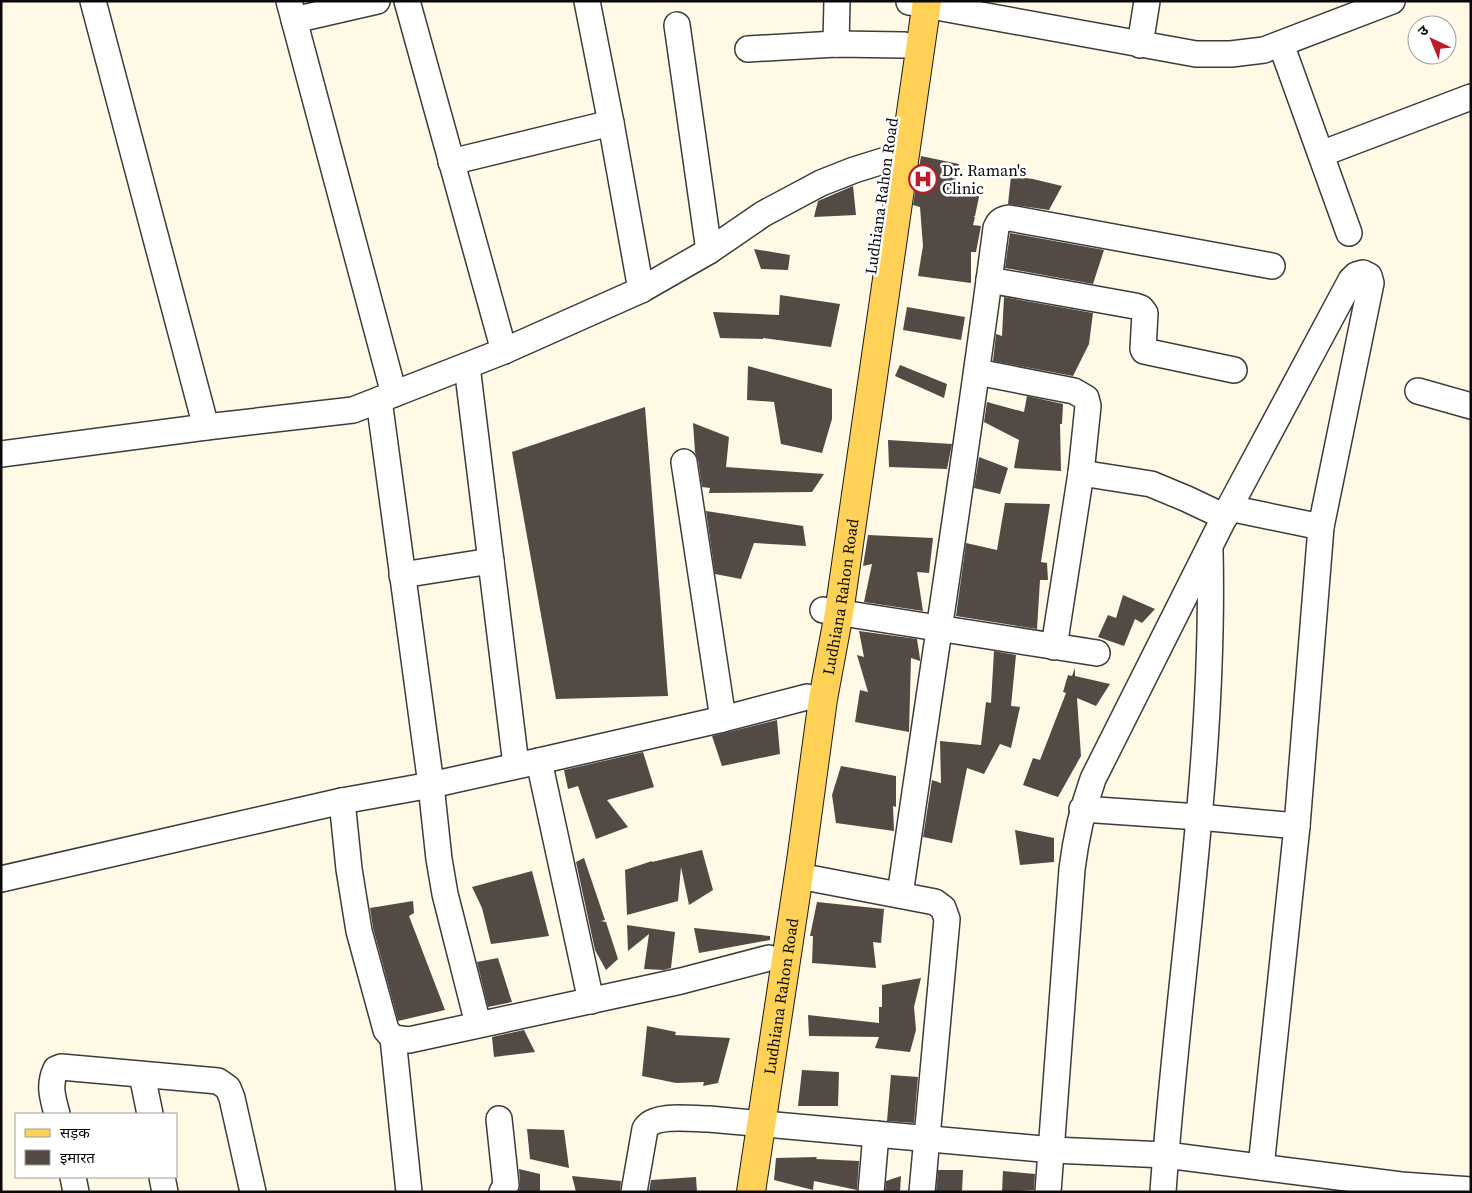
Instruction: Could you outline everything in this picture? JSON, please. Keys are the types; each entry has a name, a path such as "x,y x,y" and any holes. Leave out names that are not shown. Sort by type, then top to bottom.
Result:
{"main road":[{"name":"Ludhiana Rahon Road","path":"896,161 904,44 918,3"},
{"name":"Ludhiana Rahon Road","path":"735,1192 752,1124 799,876 823,699 831,611 918,3"},
{"name":"Ludhiana Rahon Road","path":"751,1192 752,1124 769,958 784,848 808,697 831,611"}],"street":[{"path":"93,1 206,427"},
{"path":"377,1 292,11 386,397 402,575 431,785 439,859 445,894 478,1024"},
{"path":"406,1 504,351"},
{"path":"587,1 641,290"},
{"path":"836,44 837,1"},
{"path":"1140,45 1147,1"},
{"path":"918,3 1140,45 1196,54 1231,54 1264,50 1392,1"},
{"path":"677,25 708,251"},
{"path":"748,49 836,44 904,44"},
{"path":"1281,44 1350,234"},
{"path":"1321,154 1471,97"},
{"path":"451,162 611,123"},
{"path":"1,454 353,410 504,351 641,290 708,251 763,214 821,184 854,170 896,161"},
{"path":"900,895 977,372 996,228 1002,219 1009,218 1272,266"},
{"path":"1048,1192 1053,1150 1072,869 1082,809 1093,779 1227,513 1351,280 1356,275 1363,273 1369,276 1371,283 1321,527 1297,826 1261,1166"},
{"path":"989,280 1136,306 1145,313 1144,351 1234,370"},
{"path":"467,366 491,561 528,764 591,1001"},
{"path":"977,372 1074,391 1086,398 1088,406 1082,474 1054,647"},
{"path":"1418,391 1471,406"},
{"path":"684,462 722,719"},
{"path":"1082,474 1151,484 1227,513 1321,527"},
{"path":"1164,1192 1200,817 1211,614 1210,547"},
{"path":"402,575 491,561"},
{"path":"831,611 1097,653"},
{"path":"1,879 342,801 431,785 528,764 808,697"},
{"path":"342,801 359,931 386,1030 393,1038 409,1192"},
{"path":"1082,809 1297,826"},
{"path":"799,876 935,902 943,908 947,919 922,1192"},
{"path":"393,1038 409,1040 681,981 769,958"},
{"path":"57,1113 51,1080 56,1070 61,1067 218,1081 228,1088 236,1111 253,1192"},
{"path":"142,1074 150,1113"},
{"path":"634,1192 644,1130 648,1124 655,1120 672,1119 709,1119 1053,1150 1166,1156 1261,1166 1401,1185 1471,1190"},
{"path":"499,1120 506,1185 502,1192"},
{"path":"871,1192 876,1134"},
{"path":"73,1178 76,1192"},
{"path":"162,1178 165,1192"}],"building":[{"path":"921,156 959,164 954,187 980,192 975,216 973,216 975,217 973,225 981,226 976,252 971,252 971,283 918,276 923,246 920,207 913,205"},
{"path":"1011,176 1062,186 1049,210 1008,204"},
{"path":"853,186 856,215 814,217 818,201"},
{"path":"1010,233 1104,250 1093,284 1005,268"},
{"path":"754,249 790,255 788,270 761,269"},
{"path":"780,295 840,304 831,347 763,338 720,338 713,312 779,315"},
{"path":"1004,297 1093,313 1089,344 1073,376 993,361 996,334 1002,336"},
{"path":"907,307 965,317 961,340 903,330"},
{"path":"900,365 947,384 944,398 895,376"},
{"path":"748,366 832,389 832,419 822,453 781,444 774,402 747,400"},
{"path":"1027,396 1063,404 1062,424 1060,424 1061,471 1014,468 1019,440 984,422 987,402 1024,412"},
{"path":"645,407 668,696 556,699 512,452"},
{"path":"693,423 729,437 726,467 824,474 812,492 709,493 710,488 702,487 695,452"},
{"path":"888,440 952,444 947,469 889,467"},
{"path":"979,457 1008,468 1000,494 974,488"},
{"path":"1005,503 1050,504 1041,562 1047,563 1048,580 1040,580 1037,629 956,616 966,543 997,550"},
{"path":"706,511 803,526 806,546 754,543 741,579 715,574"},
{"path":"868,535 933,538 929,573 917,572 923,611 864,602 872,564 863,566"},
{"path":"1123,595 1155,609 1142,623 1135,619 1124,646 1098,637 1108,615 1116,618"},
{"path":"859,631 917,639 920,661 911,658 909,732 855,722 860,690 868,692 857,655 864,657"},
{"path":"994,651 1016,655 1011,706 1020,707 1011,748 1000,744 984,774 967,768 952,843 923,837 932,780 941,783 940,741 981,745 986,702 991,703"},
{"path":"1075,668 1075,676 1110,684 1096,706 1077,698 1081,756 1058,797 1023,785 1033,758 1040,760 1066,693 1063,692 1068,675 1072,676"},
{"path":"777,720 780,754 722,766 712,736"},
{"path":"643,752 654,787 607,800 628,827 596,839 578,786 568,789 564,770"},
{"path":"841,766 896,776 896,807 893,806 894,831 836,823 832,795"},
{"path":"1015,830 1054,838 1054,862 1020,865"},
{"path":"702,850 713,890 689,905 681,867 678,901 627,915 625,870 652,861"},
{"path":"584,858 605,920 601,921 606,922 618,959 606,970 595,950 576,862"},
{"path":"532,871 549,936 491,944 482,908 472,887"},
{"path":"413,901 414,913 409,916 445,1010 398,1021 373,928 370,908"},
{"path":"817,902 884,909 881,943 873,942 876,968 812,963 813,936 810,936"},
{"path":"627,925 675,932 671,968 664,970 644,969 649,934 628,951"},
{"path":"694,928 770,936 770,940 699,953"},
{"path":"498,958 512,1002 488,1007 477,962"},
{"path":"921,978 914,1007 916,1030 910,1052 875,1048 879,1037 809,1036 808,1015 879,1023 879,1007 882,1007 882,985"},
{"path":"647,1026 676,1032 675,1035 730,1038 718,1083 703,1086 704,1082 676,1083 642,1076"},
{"path":"524,1030 535,1052 494,1057 492,1037"},
{"path":"802,1070 839,1072 838,1106 798,1106"},
{"path":"891,1075 918,1077 914,1123 887,1121"},
{"path":"527,1129 564,1130 569,1168 530,1159"},
{"path":"817,1157 816,1159 859,1161 857,1190 814,1181 813,1190 774,1180 776,1158"},
{"path":"519,1169 540,1174 540,1192 519,1192"},
{"path":"938,1170 963,1170 962,1192 936,1192"},
{"path":"1003,1171 1035,1174 1034,1190 1002,1192"},
{"path":"572,1176 621,1181 620,1192 576,1192"},
{"path":"901,1176 900,1192 885,1192 886,1181"},
{"path":"696,1177 697,1192 649,1192 651,1180"}],"place":[{"name":"Dr. Raman's Clinic","path":"923,179"}]}
